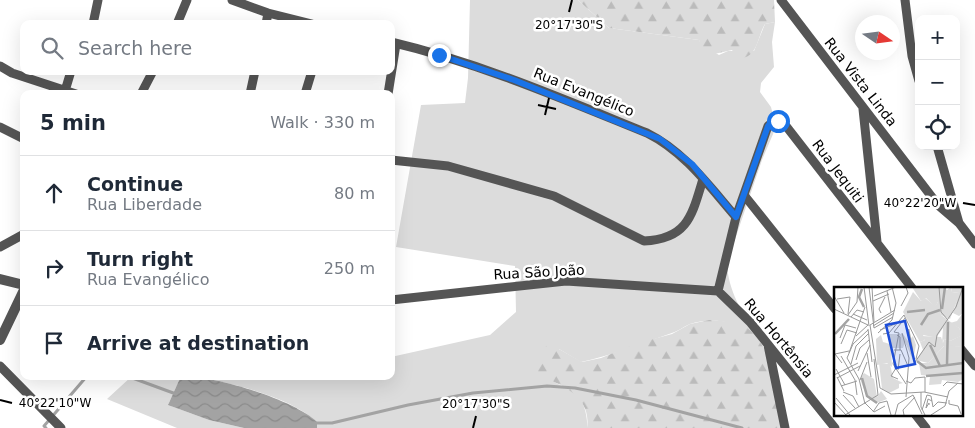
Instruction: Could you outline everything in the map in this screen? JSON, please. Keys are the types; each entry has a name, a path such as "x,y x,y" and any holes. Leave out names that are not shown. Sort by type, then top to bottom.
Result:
{"street":[{"path":"94,20 98,0"},
{"path":"178,20 187,0"},
{"path":"232,0 268,13 296,20"},
{"path":"899,0 905,4 915,67"},
{"name":"Rua Vista Linda","path":"782,2 863,108 897,149 938,205 959,224 975,244"},
{"path":"267,20 268,13"},
{"name":"Rua Evangélico","path":"395,43 439,55 514,80 648,133 678,152 736,217"},
{"path":"0,66 20,74"},
{"path":"23,75 62,90"},
{"path":"65,90 70,75"},
{"path":"143,90 151,75"},
{"path":"251,90 254,75"},
{"path":"306,90 311,75"},
{"path":"388,90 390,75"},
{"path":"863,108 877,244"},
{"name":"Rua Jequiti","path":"744,194 768,126 771,122 778,121 786,126 911,287"},
{"path":"0,127 20,137"},
{"path":"938,150 959,224"},
{"path":"395,160 448,166 554,196 644,241 676,232 686,225 703,179"},
{"path":"718,291 736,217 744,194"},
{"path":"744,194 834,308"},
{"path":"0,247 20,236"},
{"path":"0,279 20,284"},
{"name":"Rua São João","path":"395,300 566,281 718,291"},
{"name":"Rua Hortênsia","path":"718,291 732,302 768,343 835,428"},
{"path":"0,340 20,298"},
{"path":"768,343 785,428"},
{"path":"962,350 975,366"},
{"path":"0,366 61,428"},
{"path":"917,416 926,428"}],"green space":[{"path":"470,0 578,0 609,28 699,40 701,44 719,55 728,51 754,51 765,24 775,22 772,42 774,67 761,83 760,92 771,107 776,127 762,160 727,263 733,292 755,335 732,324 707,321 690,324 675,332 636,346 581,362 559,349 553,381 570,390 581,400 585,409 587,428 317,428 317,422 292,405 260,392 213,380 395,380 395,356 490,335 516,312 515,266 396,247 421,105 465,103 468,78"},
{"path":"578,0 774,0 775,22 765,24 753,52 744,58 737,58 732,50 710,55 701,49 699,40 609,28"},
{"path":"709,320 740,324 751,331 760,342 773,370 787,428 587,428 585,407 580,400 565,387 537,375 532,370 538,355 550,344 582,362 601,358 638,343 672,334 690,324"},
{"path":"128,380 179,380 168,405 209,420 244,428 177,428 107,399"}],"water":[{"path":"179,380 213,380 253,390 290,405 306,413 317,422 317,428 244,428 209,420 168,405"}],"waterway":[{"path":"46,428 44,426 84,380"},
{"path":"138,380 176,394"},
{"path":"314,423 332,423 408,405 473,393 547,386 575,388 636,400 742,428"}],"route":[{"path":"439,55 514,80 660,139 692,164 736,217 768,126 771,122 778,121"}]}
